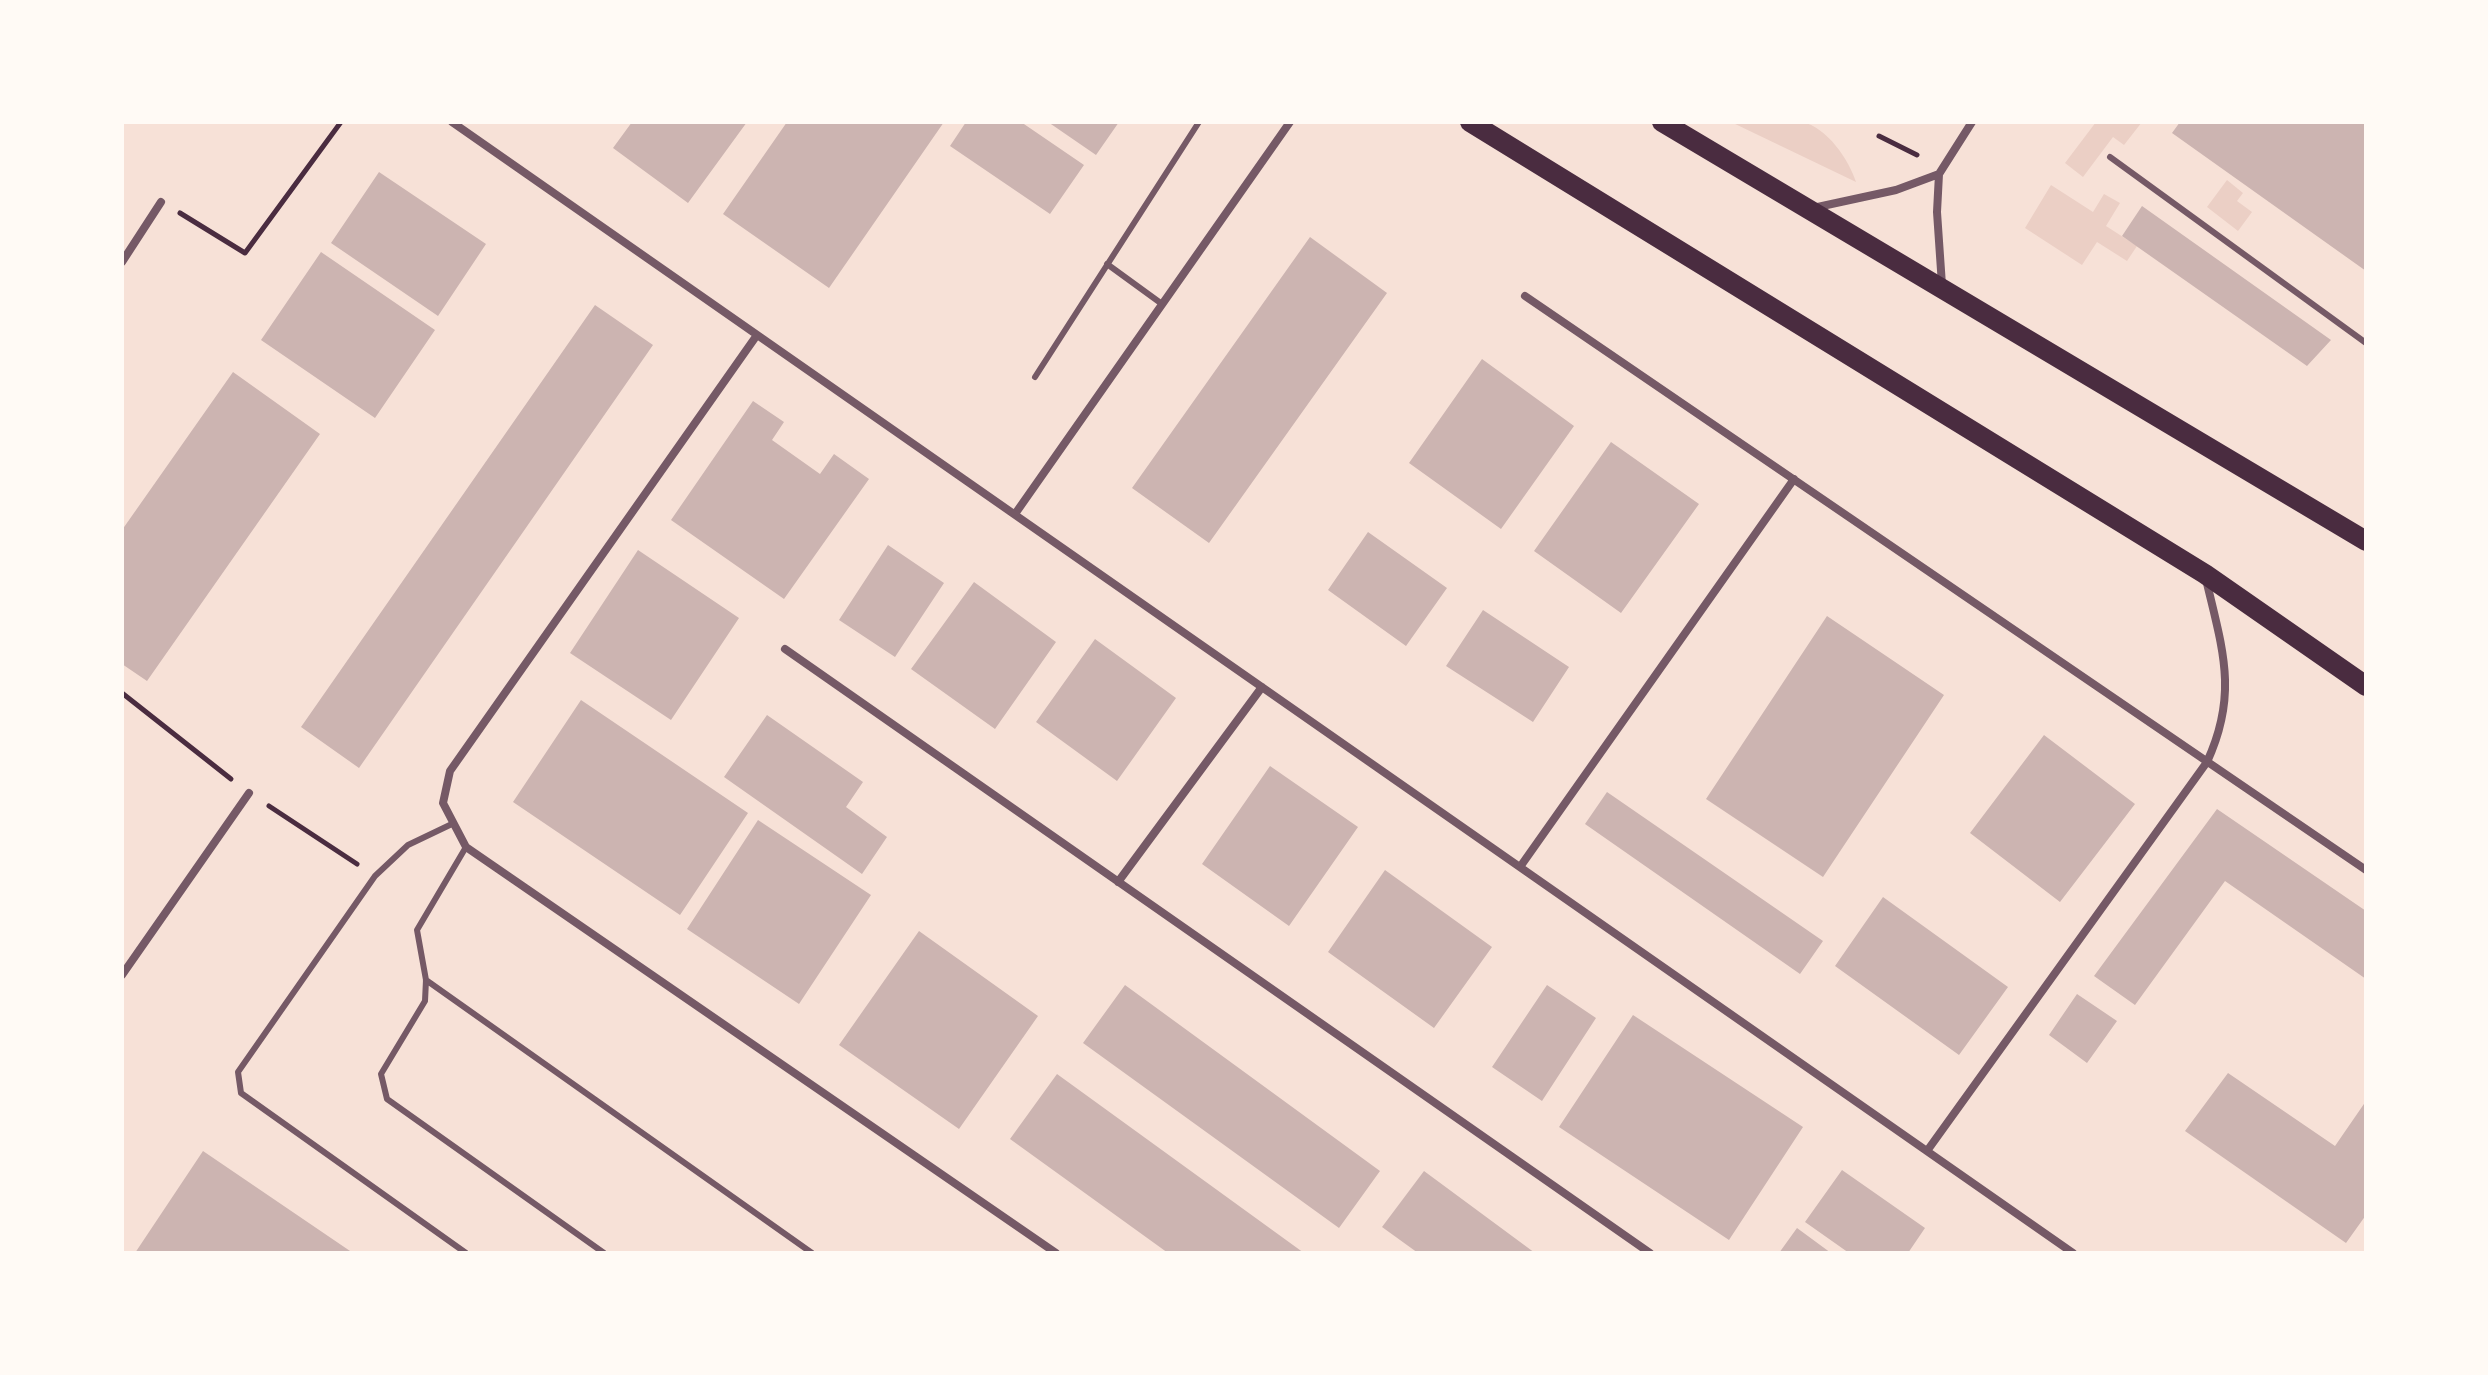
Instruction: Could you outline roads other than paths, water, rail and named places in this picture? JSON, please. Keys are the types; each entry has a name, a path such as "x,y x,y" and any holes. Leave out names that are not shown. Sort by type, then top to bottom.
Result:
{"main road":[{"path":"1470,122 2205,574 2366,686"},
{"path":"1662,122 2366,541"}],"street":[{"path":"1015,514 1289,122"},
{"path":"1943,289 1937,225 1941,171 1972,122"},
{"path":"458,124 2073,1253"},
{"path":"1807,209 1853,202 1896,190 1941,171"},
{"path":"122,262 161,202"},
{"path":"1525,296 2366,870"},
{"path":"757,335 450,771 443,803 466,847 1056,1253"},
{"path":"1520,867 1794,479"},
{"path":"1927,1151 2207,762 2219,736 2227,685 2224,657 2205,574"},
{"path":"785,649 1650,1253"},
{"path":"1118,882 1262,687"},
{"path":"122,975 249,793"}],"lane":[{"path":"1035,377 1199,122"},
{"path":"2110,157 2366,343"},
{"path":"1107,264 1162,304"},
{"path":"454,823 408,845 375,876 238,1072 241,1093 466,1253"},
{"path":"466,847 417,930 426,980 425,1001 381,1074 387,1099 604,1253"},
{"path":"426,980 812,1253"}]}
